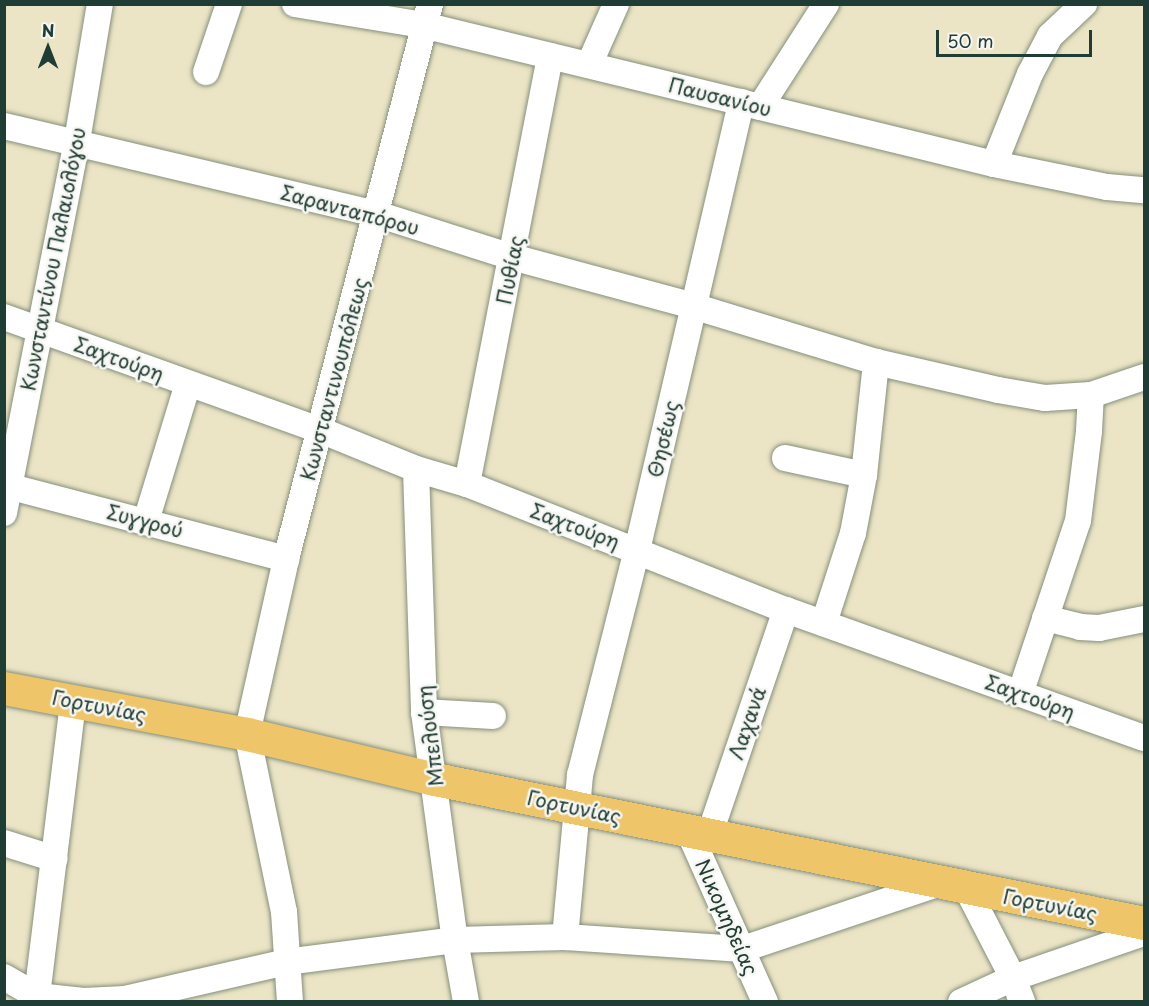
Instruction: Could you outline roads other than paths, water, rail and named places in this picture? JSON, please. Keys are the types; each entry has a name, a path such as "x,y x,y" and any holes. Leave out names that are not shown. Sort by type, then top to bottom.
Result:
{"main road":[{"name":"Γορτυνίας","path":"4,687 247,734 435,779 1144,923"}],"street":[{"name":"Κωνσταντίνου Παλαιολόγου","path":"4,513 7,486 77,141 100,4"},
{"path":"206,72 229,4"},
{"name":"Παυσανίου","path":"295,4 426,15 549,56 994,164 1107,188 1144,190"},
{"path":"589,65 616,4"},
{"name":"Θησέως","path":"565,937 580,774 636,551 693,306 750,104 826,4"},
{"path":"994,164 1030,74 1050,36 1084,4"},
{"name":"Κωνσταντινουπόλεως","path":"247,734 286,559 426,15"},
{"name":"Πυθίας","path":"467,484 549,56"},
{"name":"Σαρανταπόρου","path":"4,126 77,141 376,214 512,257 693,306 876,362 1029,396 1045,398 1091,395 1144,377"},
{"name":"Σαχτούρη","path":"4,317 321,430 416,469 467,484 786,609 1144,738"},
{"path":"824,623 853,533 864,475 876,362"},
{"path":"146,521 188,384"},
{"path":"1020,694 1078,521 1091,395"},
{"path":"785,458 864,475"},
{"name":"Μπελούση","path":"416,469 424,712 435,779 455,940 466,1002"},
{"name":"Συγγρού","path":"7,486 286,559"},
{"name":"Λαχανά","path":"699,834 786,609"},
{"path":"1045,618 1080,627 1099,628 1144,619"},
{"path":"37,996 73,702"},
{"path":"424,712 493,716"},
{"path":"247,734 284,912 290,1002"},
{"name":"Νικομηδείας","path":"699,834 765,1002"},
{"path":"4,843 55,859"},
{"path":"4,977 37,996 84,1001 125,999 286,962 455,940 565,937 743,949 953,886 1017,990"},
{"path":"961,1002 1017,990 1144,933"}]}
